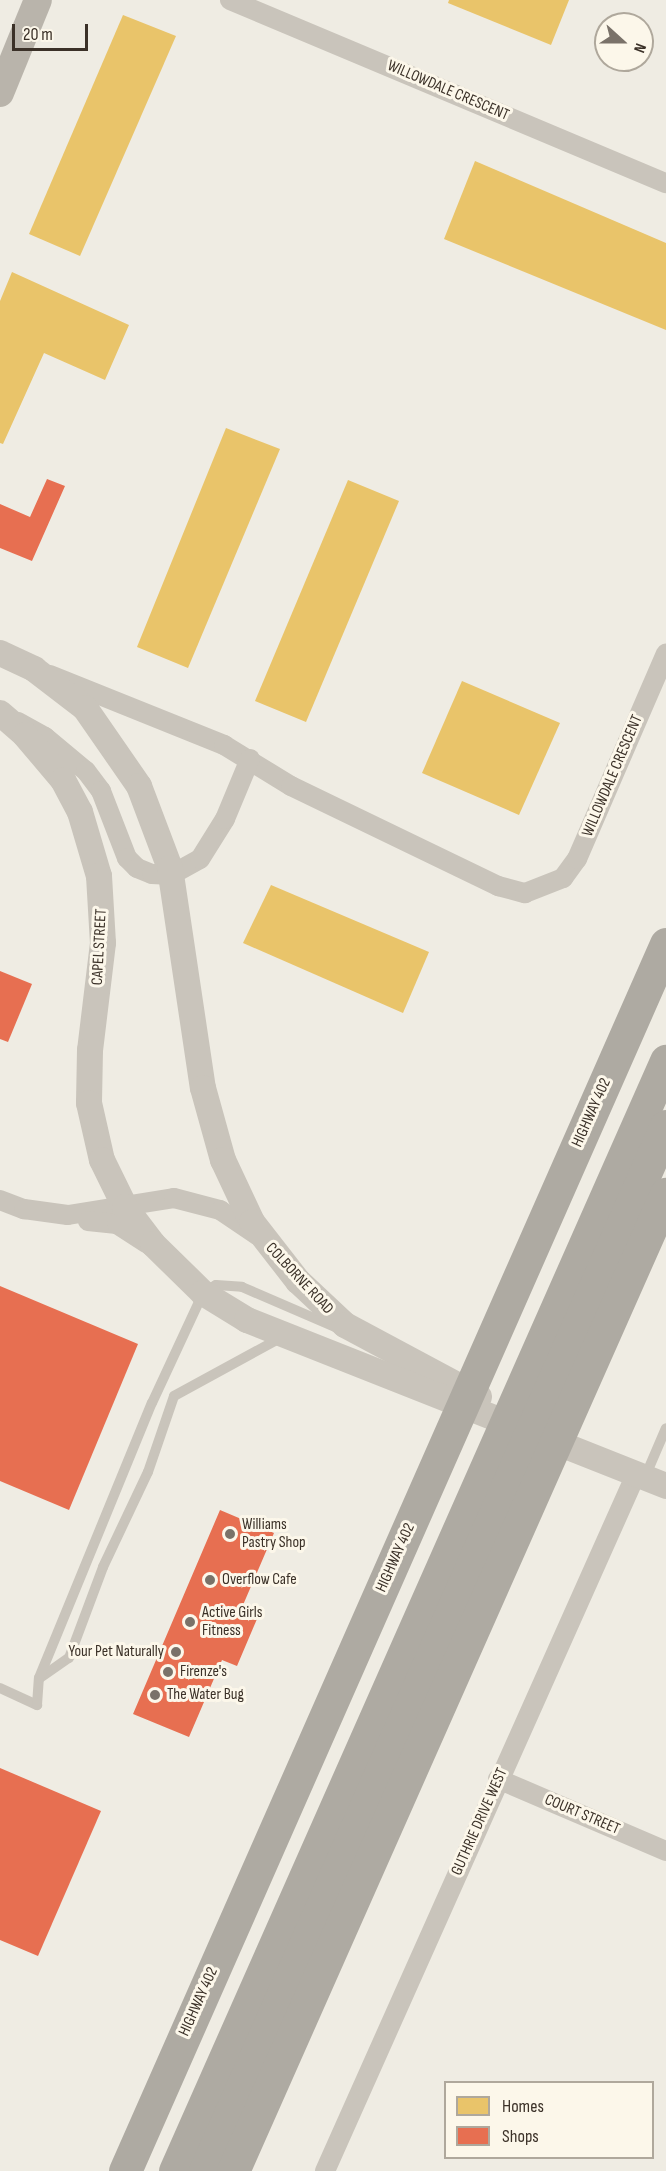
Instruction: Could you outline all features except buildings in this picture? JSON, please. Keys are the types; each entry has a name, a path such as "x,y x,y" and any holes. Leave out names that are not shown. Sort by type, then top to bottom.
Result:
{"highway":[{"name":"HIGHWAY 402","path":"124,2171 666,944"},
{"path":"550,1389 666,1061"},
{"path":"205,2171 666,1126"},
{"path":"550,1389 666,1194"},
{"path":"175,2171 516,1467"},
{"path":"233,2171 516,1467"}],"main road":[{"path":"0,93 38,0"}],"street":[{"name":"WILLOWDALE CRESCENT","path":"230,0 666,183"},
{"path":"0,653 34,669 144,710 250,759 225,819 200,859 171,875"},
{"name":"WILLOWDALE CRESCENT","path":"250,759 291,786 498,886 525,892 563,878 577,859 666,653"},
{"path":"34,669 85,708 117,750 139,786 171,875 208,1106 235,1192 271,1247"},
{"name":"CAPEL STREET","path":"0,712 45,737 86,771 100,791 127,858 136,868 171,875"},
{"name":"CAPEL STREET","path":"0,712 25,735 63,780 80,812 99,876 103,943 90,1050 89,1103 102,1160 125,1207"},
{"name":"COLBORNE ROAD","path":"0,1200 24,1209 68,1215 125,1207 158,1199 190,1201 237,1218 271,1247 320,1305 366,1338 561,1442"},
{"name":"COLBORNE ROAD","path":"125,1207 170,1263 203,1293 248,1320 284,1336 561,1442 649,1479"},
{"path":"24,1209 67,1221 117,1224 170,1263"},
{"name":"GUTHRIE DRIVE WEST","path":"325,2171 498,1779 649,1479"},
{"name":"COURT STREET","path":"498,1779 666,1851"}],"lane":[{"path":"0,1688 37,1705 39,1678 152,1403 203,1293 216,1285 242,1287 321,1323 366,1338"},
{"path":"39,1678 69,1658 103,1567 148,1472 174,1396 284,1336"},
{"path":"649,1479 666,1428"}],"place":[{"name":"Williams Pastry Shop","path":"230,1534"},
{"name":"Overflow Cafe","path":"210,1580"},
{"name":"Active Girls Fitness","path":"190,1622"},
{"name":"Your Pet Naturally","path":"176,1652"},
{"name":"Firenze's","path":"168,1672"},
{"name":"The Water Bug","path":"155,1695"}]}
